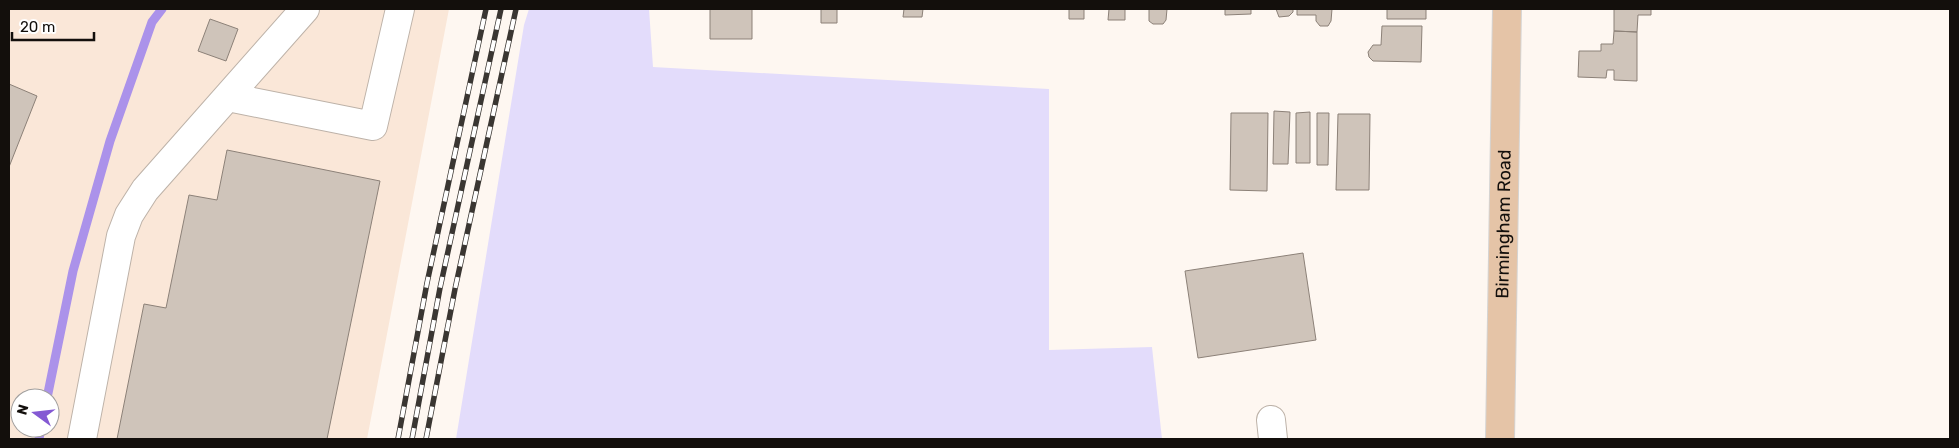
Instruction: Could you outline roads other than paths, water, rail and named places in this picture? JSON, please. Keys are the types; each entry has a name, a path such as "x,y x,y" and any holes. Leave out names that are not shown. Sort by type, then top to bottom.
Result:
{"main road":[{"name":"Birmingham Road","path":"1500,439 1506,9"}],"lane":[{"path":"82,439 121,236 129,215 145,190 305,9"},
{"path":"228,97 373,126 400,9"}],"waterway":[{"path":"49,388 73,271 110,141 152,22 162,9"}],"railway":[{"path":"398,439 427,283 486,9"},
{"path":"412,439 440,288 501,9"},
{"path":"426,439 455,289 516,9"}]}
